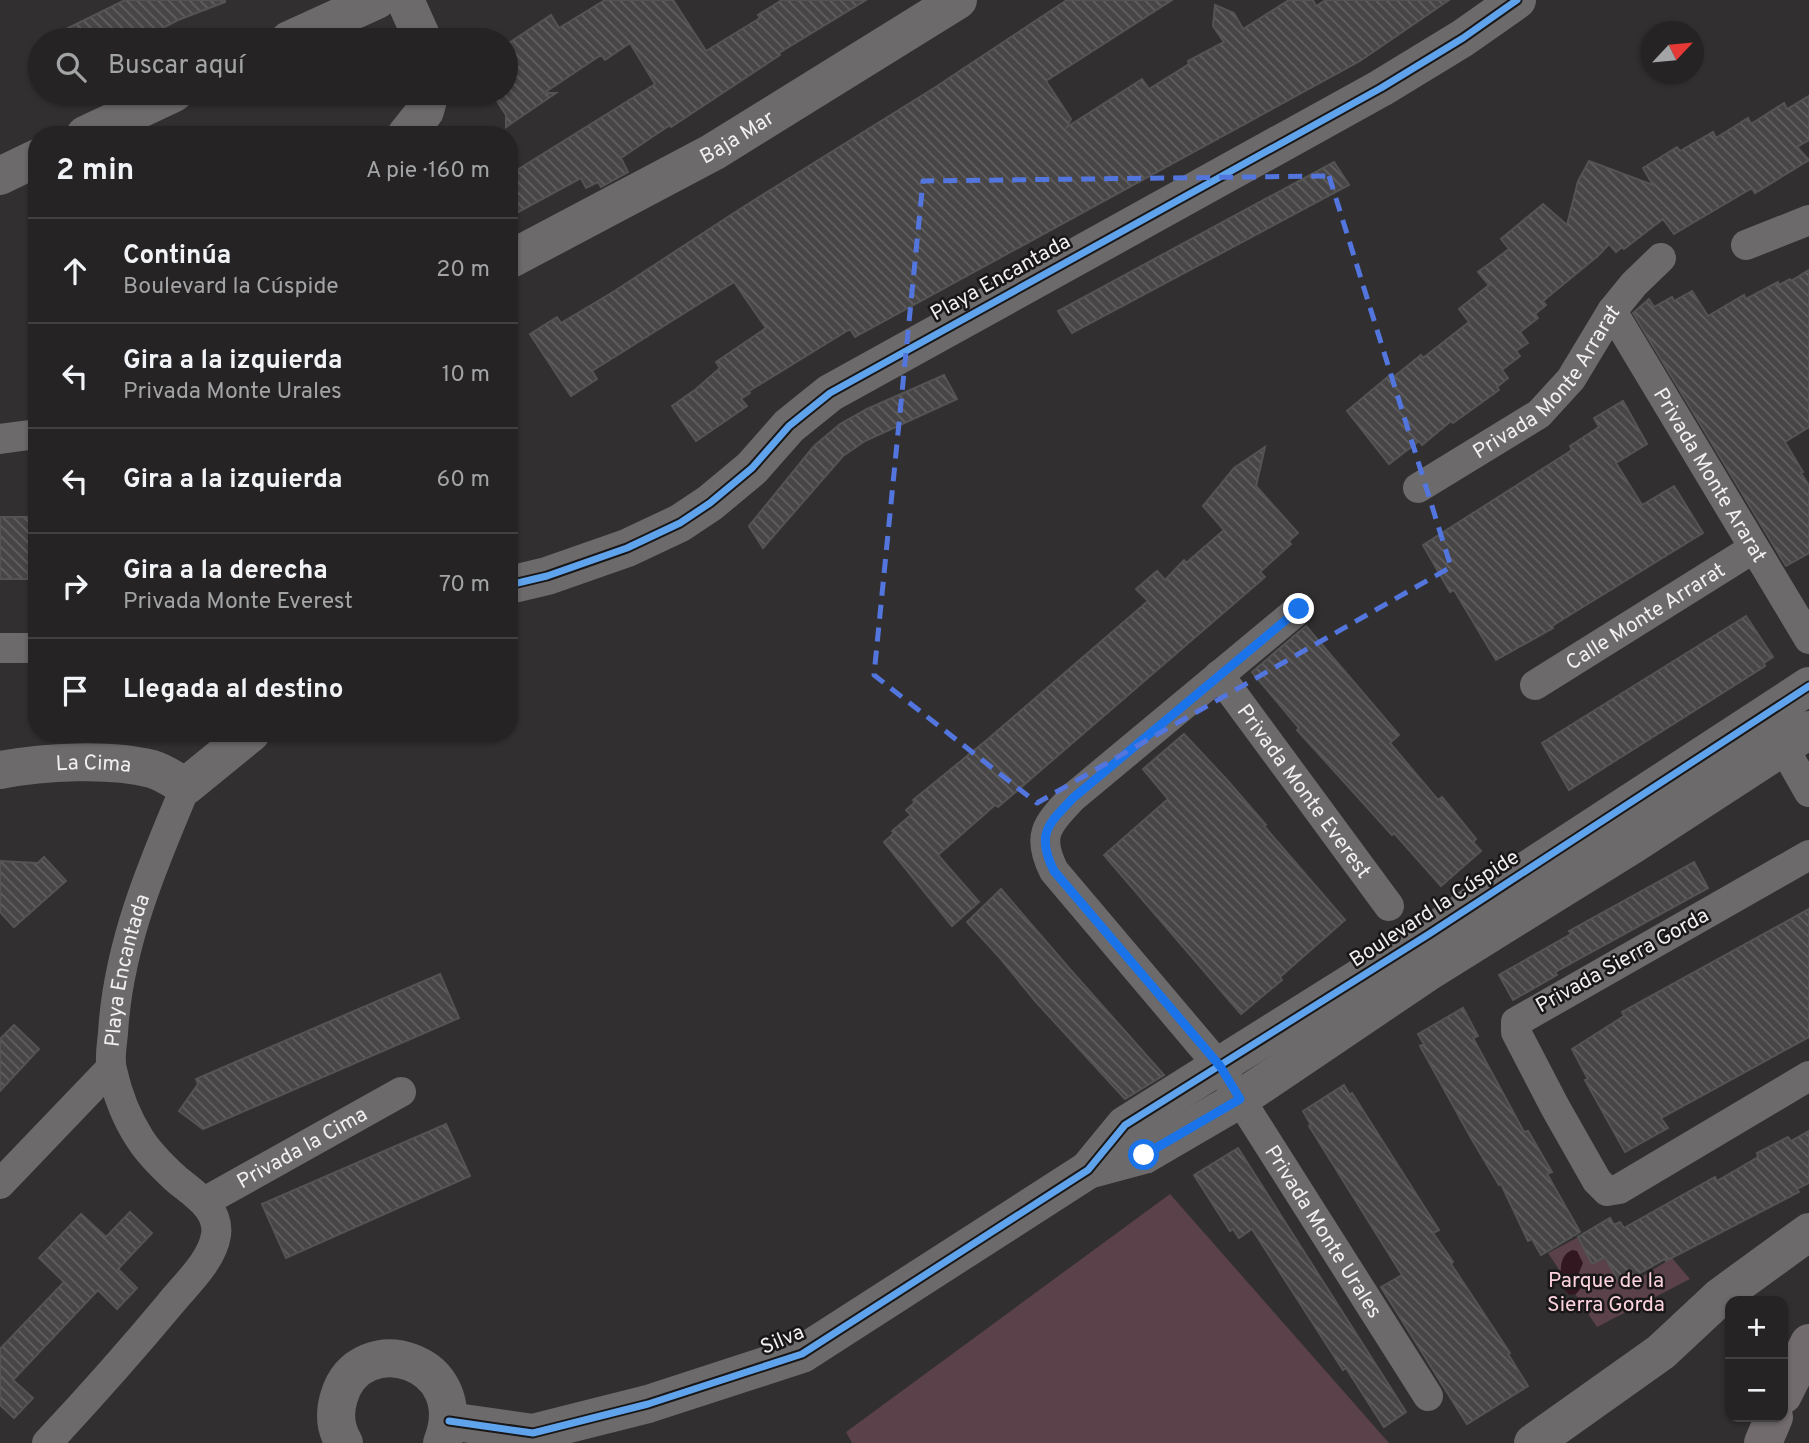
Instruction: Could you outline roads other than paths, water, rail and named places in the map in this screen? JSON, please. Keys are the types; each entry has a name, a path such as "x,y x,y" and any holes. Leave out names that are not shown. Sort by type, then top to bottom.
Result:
{"main road":[{"path":"1788,1385 1809,1343"},
{"path":"1763,1443 1772,1422"}],"street":[{"path":"315,28 377,0"},
{"path":"405,0 418,28"},
{"name":"Baja Mar","path":"518,255 713,152 958,0"},
{"name":"Playa Encantada","path":"518,583 547,576 627,548 680,523 710,503 752,468 789,426 830,393 1381,88 1463,38 1517,0"},
{"path":"104,126 149,105"},
{"path":"413,126 427,105"},
{"path":"0,176 28,162"},
{"path":"1746,245 1809,220"},
{"name":"Privada Monte Arrarat","path":"1418,488 1539,414 1571,379 1612,311 1634,284 1661,258"},
{"name":"Privada Monte Ararat","path":"1612,311 1809,639"},
{"path":"0,439 28,435"},
{"name":"Calle Monte Arrarat","path":"1535,685 1754,548"},
{"path":"1219,676 1299,609"},
{"path":"0,648 28,648"},
{"name":"Privada Monte Urales","path":"1219,676 1073,798 1050,821 1044,836 1045,854 1054,871 1220,1066 1428,1396"},
{"name":"Privada Monte Everest","path":"1219,676 1389,906"},
{"name":"Boulevard la Cúspide","path":"1088,1170 1125,1125 1429,934 1764,714 1806,694"},
{"path":"1764,714 1797,738 1809,792"},
{"path":"1088,1170 1144,1155 1240,1099 1431,970 1797,738"},
{"name":"Playa Encantada","path":"204,1202 176,1179 140,1139 127,1116 111,1068 115,1004 132,925 154,861 186,786 240,742"},
{"name":"La Cima","path":"0,770 30,765 104,763 153,769 186,786"},
{"name":"Privada Sierra Gorda","path":"1809,855 1516,1022 1516,1031 1597,1181 1607,1191 1619,1189 1809,1076"},
{"path":"0,1184 111,1068"},
{"name":"Privada la Cima","path":"204,1202 401,1092"},
{"name":"Silva","path":"445,1432 533,1433 648,1404 802,1354 1088,1170"},
{"path":"47,1443 111,1375 200,1267 213,1247 216,1233 213,1215 204,1202"},
{"path":"1533,1443 1661,1352 1721,1296 1809,1232"},
{"path":"344,1443 337,1432 335,1409 341,1388 356,1370 375,1360 397,1358 408,1361 419,1365 436,1379 447,1398 445,1432"}],"park label":[{"name":"Parque de la Sierra Gorda","path":"1606,1292"}]}
